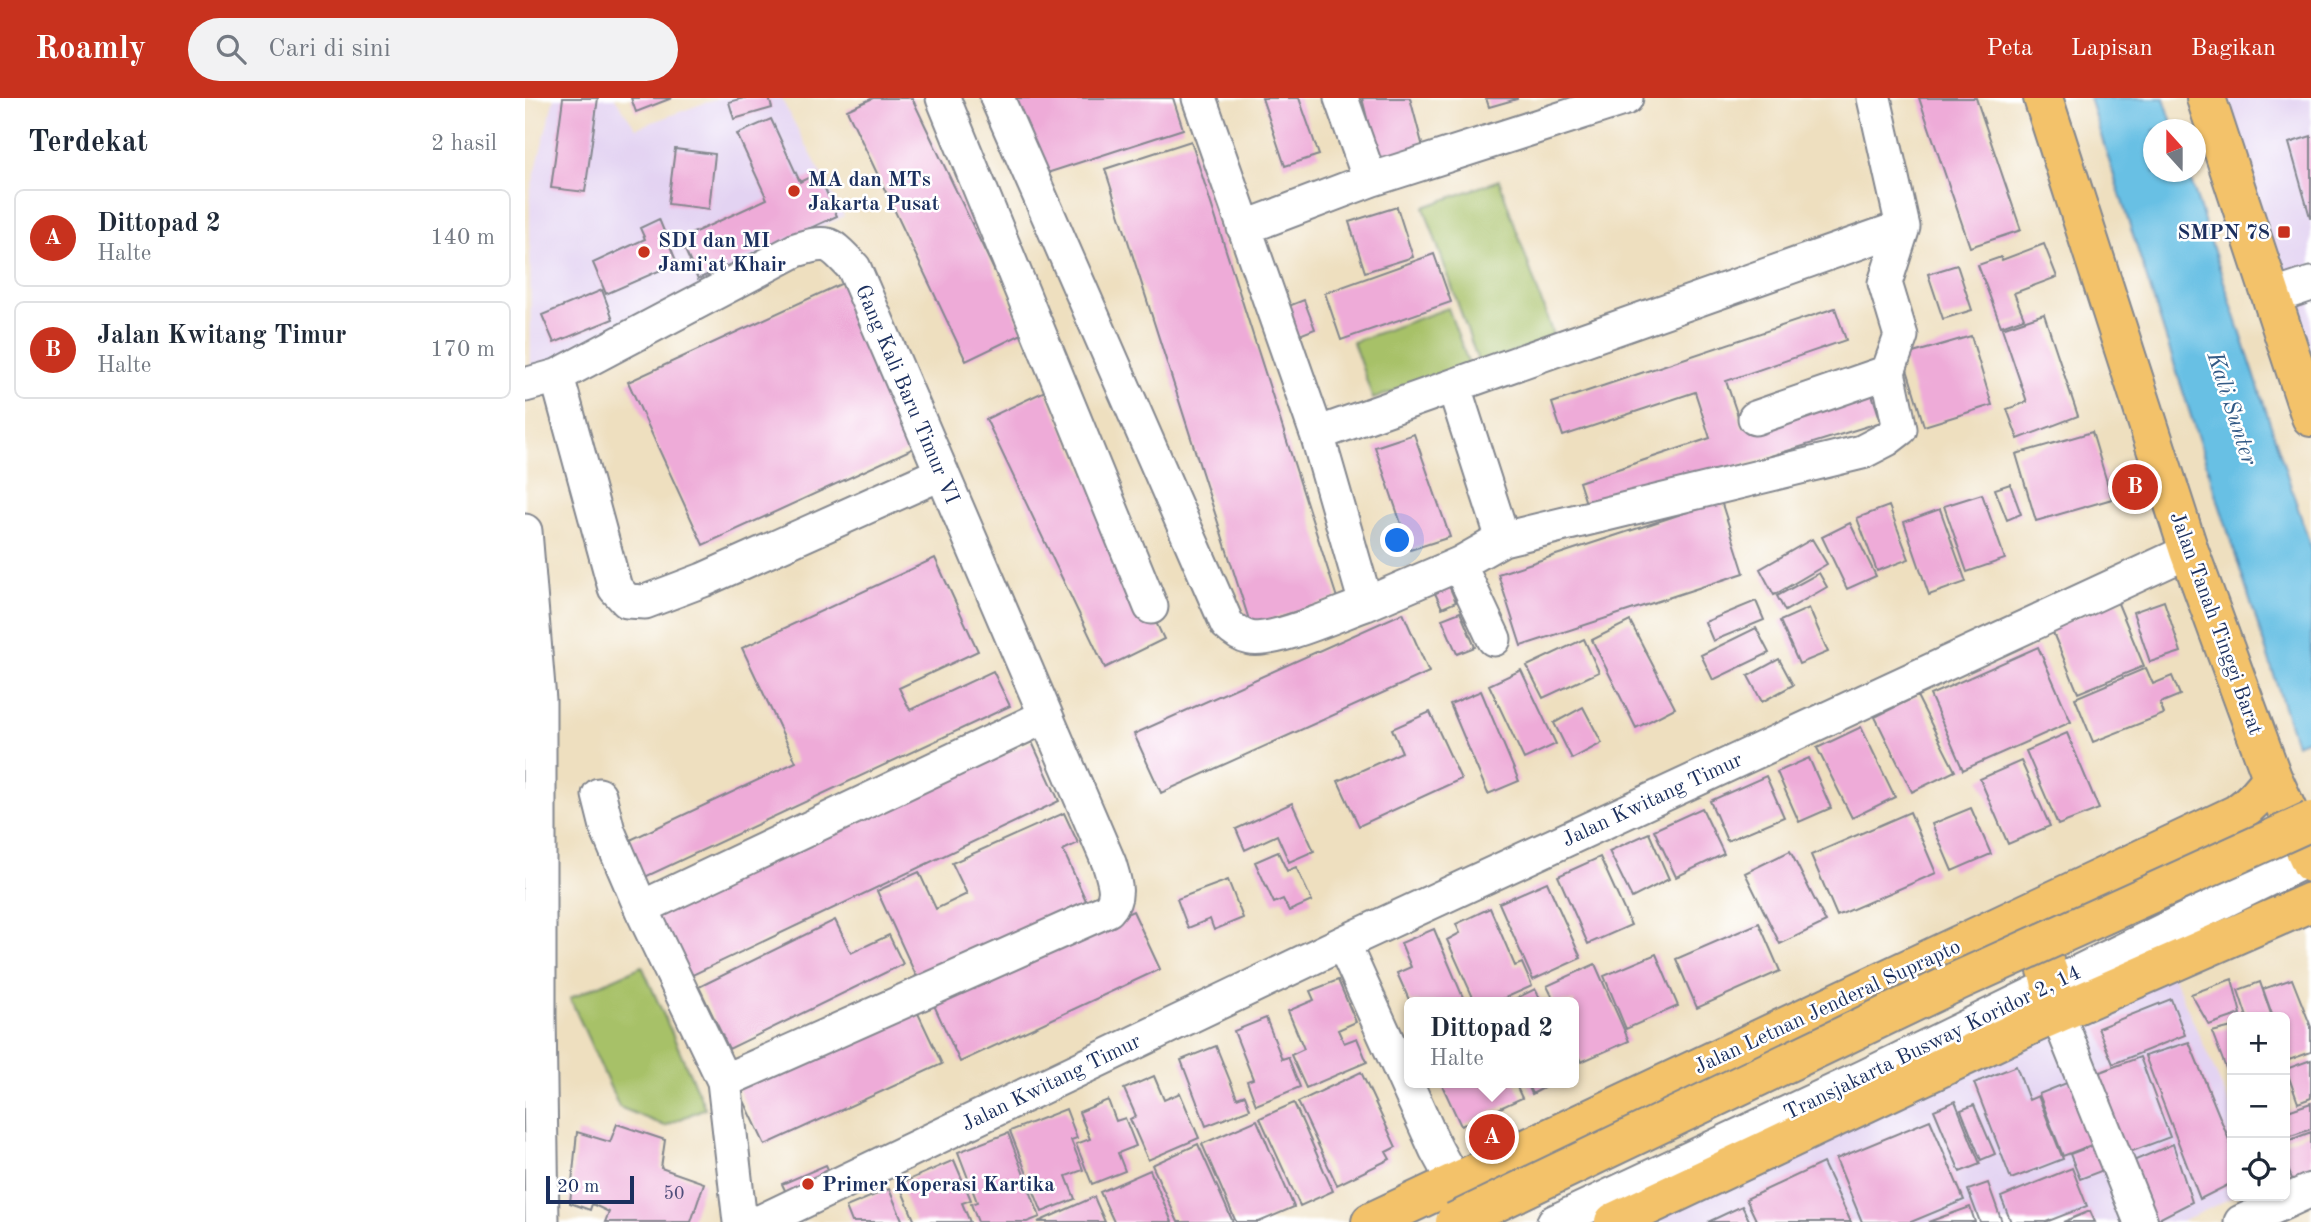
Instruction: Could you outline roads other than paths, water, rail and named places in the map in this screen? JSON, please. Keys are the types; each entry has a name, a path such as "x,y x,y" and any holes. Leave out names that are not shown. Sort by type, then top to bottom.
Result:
{"main road":[{"name":"Jalan Tanah Tinggi Barat","path":"2043,98 2189,551 2272,777 2310,860"},
{"path":"2206,98 2311,417"},
{"name":"Jalan Letnan Jenderal Suprapto","path":"1371,1222 2237,814 2251,805 2272,777"},
{"name":"Jalan Letnan Jenderal Suprapto","path":"1455,1222 1960,981 2311,821"},
{"path":"1614,1222 2048,1007 2308,911"},
{"path":"2005,922 2017,924 2032,938 2048,1007"}],"street":[{"path":"943,98 1151,607"},
{"path":"997,98 1227,625 1237,634 1252,639 1270,638 1366,604 1459,564 1503,539 1862,452 1900,429 1888,372 1901,336 1885,283 1903,227 1874,98"},
{"path":"1199,98 1317,434 1366,604"},
{"path":"1341,98 1370,180"},
{"path":"1244,228 1370,180 1626,98"},
{"path":"1317,434 1903,227"},
{"name":"Gang Kali Baru Timur VI","path":"525,386 557,376 796,250 820,242 832,246 854,268 1109,863 1117,896 1108,911 724,1081"},
{"path":"2272,297 2311,284"},
{"path":"1755,418 1888,372"},
{"path":"557,376 615,588 627,600 645,602 703,580 942,473"},
{"path":"1454,387 1503,539"},
{"path":"525,531 532,686 532,1016 542,1222"},
{"name":"Jalan Kwitang Timur","path":"760,1222 1343,943 2189,551"},
{"path":"1459,564 1494,639"},
{"path":"641,908 1047,716"},
{"path":"599,794 608,831 641,908 724,1081 740,1222"},
{"name":"Transjakarta Busway Koridor 2, 14","path":"1554,1222 1864,1077 2048,1007 2310,860"},
{"path":"1343,943 1404,1078"},
{"path":"2048,1007 2141,1222"},
{"path":"1408,1088 1454,1182"},
{"path":"2242,1222 2311,1190"}],"water":[{"name":"Kali Sunter","path":"2089,98 2164,98 2171,119 2143,119 2143,182 2191,182 2311,548 2311,738 2296,744"}],"place":[{"name":"MA dan MTs Jakarta Pusat","path":"794,191"},
{"name":"SMPN 78","path":"2284,232"},
{"name":"SDI dan MI Jami'at Khair","path":"644,252"},
{"name":"Jalan Kwitang Timur","path":"2135,487"},
{"name":"Dittopad 2","path":"1492,1137"},
{"name":"Primer Koperasi Kartika","path":"808,1184"}]}
